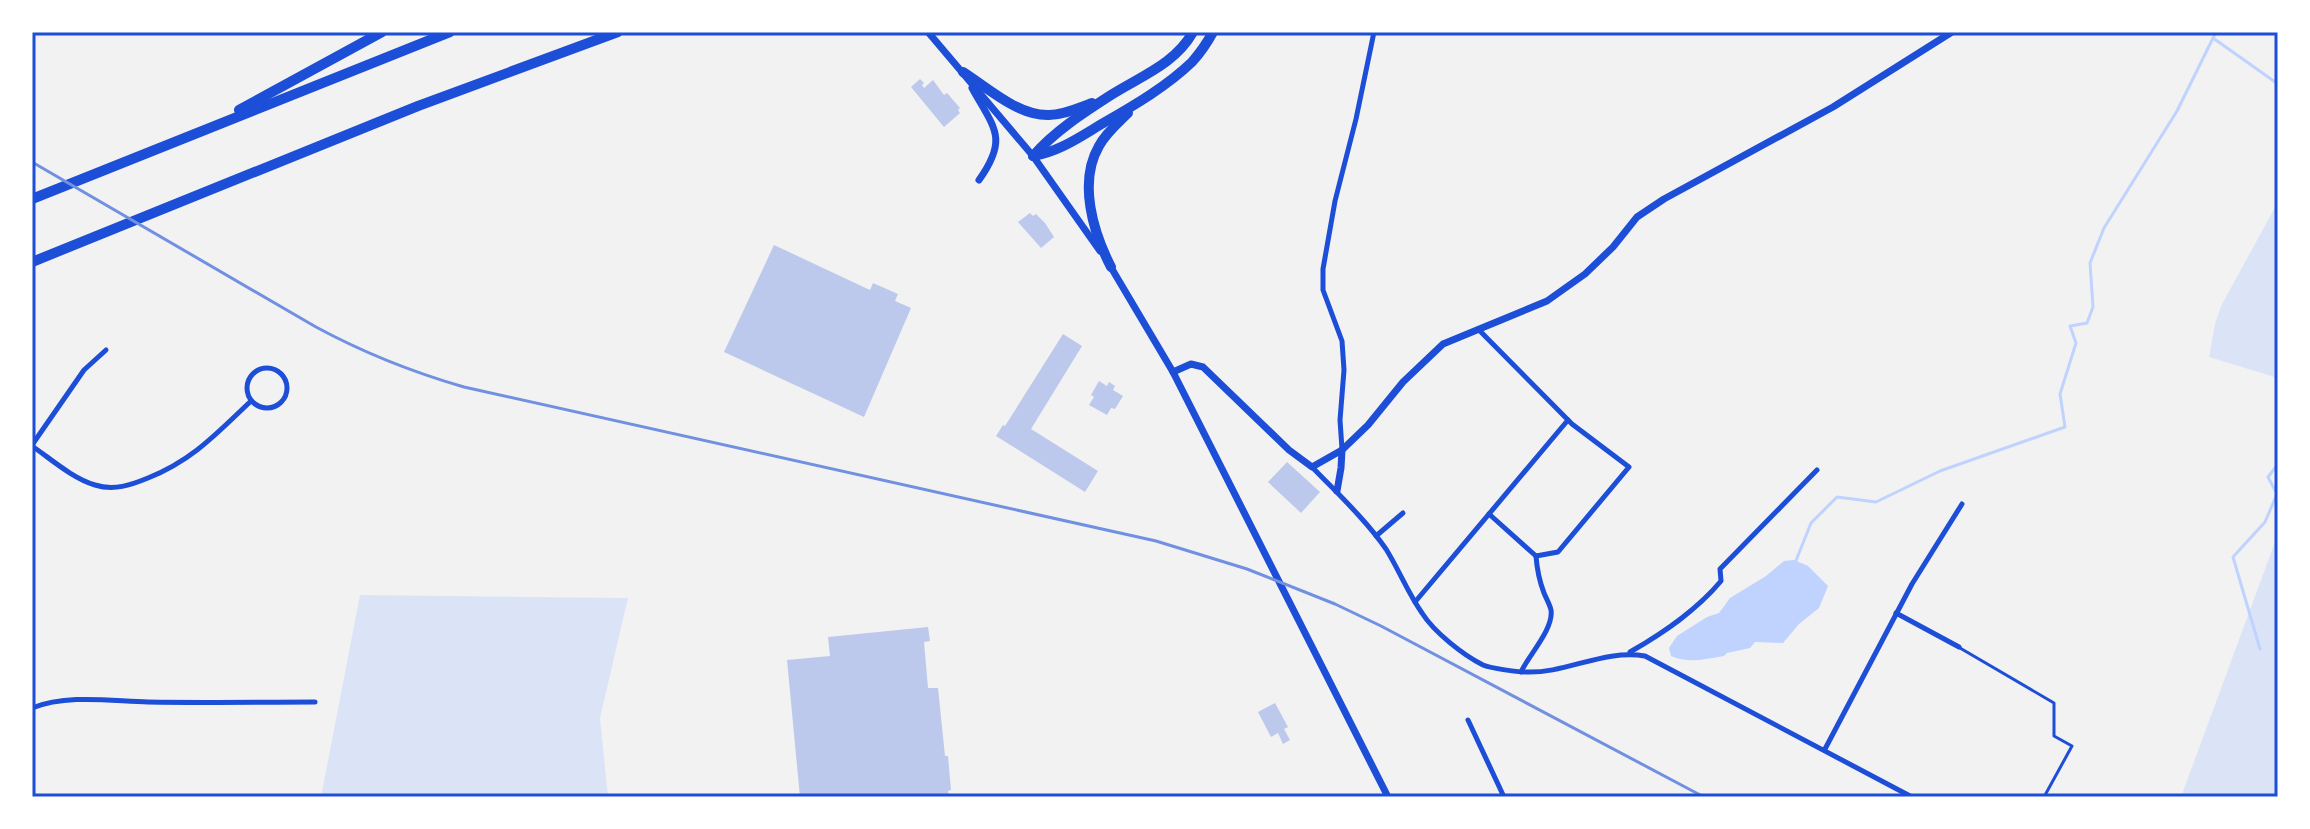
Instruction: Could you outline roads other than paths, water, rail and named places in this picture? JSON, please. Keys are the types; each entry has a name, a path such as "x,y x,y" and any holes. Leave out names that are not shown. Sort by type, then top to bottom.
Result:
{"highway":[{"path":"198,132 382,32"},
{"path":"32,199 450,32"},
{"path":"32,262 418,106 618,32"},
{"path":"1033,156 1057,132 1171,59 1193,32"},
{"path":"1033,156 1069,144 1140,102 1190,64 1213,32"},
{"path":"963,72 1017,107 1048,116 1069,112 1112,94"},
{"path":"1111,267 1093,219 1090,171 1105,137 1140,102"}],"main road":[{"path":"928,32 1033,156 1111,267 1173,372 1388,797"},
{"path":"1173,372 1192,364 1203,367 1289,450 1312,467 1342,450 1430,354 1451,340 1547,301 1585,274 1613,247 1637,217 1664,199 1833,107 1952,32"},
{"path":"963,72 993,126 997,140 993,160 979,180"},
{"path":"1337,491 1342,450"}],"street":[{"path":"1342,450 1342,341 1323,290 1323,269 1335,201 1374,32"},
{"path":"1478,329 1568,420 1629,467 1558,552 1536,556"},
{"path":"106,350 84,370 32,446 90,483 107,487 124,486 160,473 193,455 251,401"},
{"path":"269,368 281,374 288,389 281,403 266,409 251,401 247,388 252,375 259,369 269,368"},
{"path":"1415,602 1568,420"},
{"path":"1312,467 1376,536 1405,580 1423,616 1441,635 1483,665 1521,672 1542,671 1604,656 1629,653 1645,656 1912,797"},
{"path":"1629,653 1676,623 1714,590 1721,581 1720,569 1817,470"},
{"path":"1825,749 1896,613 1962,504"},
{"path":"1376,536 1403,513"},
{"path":"1489,514 1536,556 1537,574 1551,611 1550,621 1521,672"},
{"path":"1896,613 1959,647"},
{"path":"32,708 46,703 76,700 315,702"},
{"path":"1468,720 1504,797"}],"lane":[{"path":"1959,647 2054,703 2054,736 2072,746 2044,797"}],"water":[{"path":"1794,560 1808,566 1828,586 1819,608 1799,624 1783,643 1755,642 1750,648 1704,659 1684,660 1671,656 1669,648 1677,636 1719,613 1730,598 1784,561"}],"waterway":[{"path":"1795,563 1811,523 1837,497 1876,502 1940,471 2065,427 2060,394 2076,343 2070,326 2087,323 2093,307 2090,263 2104,228 2177,111 2216,32"},
{"path":"2213,38 2278,84"},
{"path":"2260,649 2233,557 2265,522 2277,494 2268,477 2278,464"}],"railway":[{"path":"32,162 316,327 407,368 464,387 1156,541 1247,569 1381,626 1704,797"}]}
